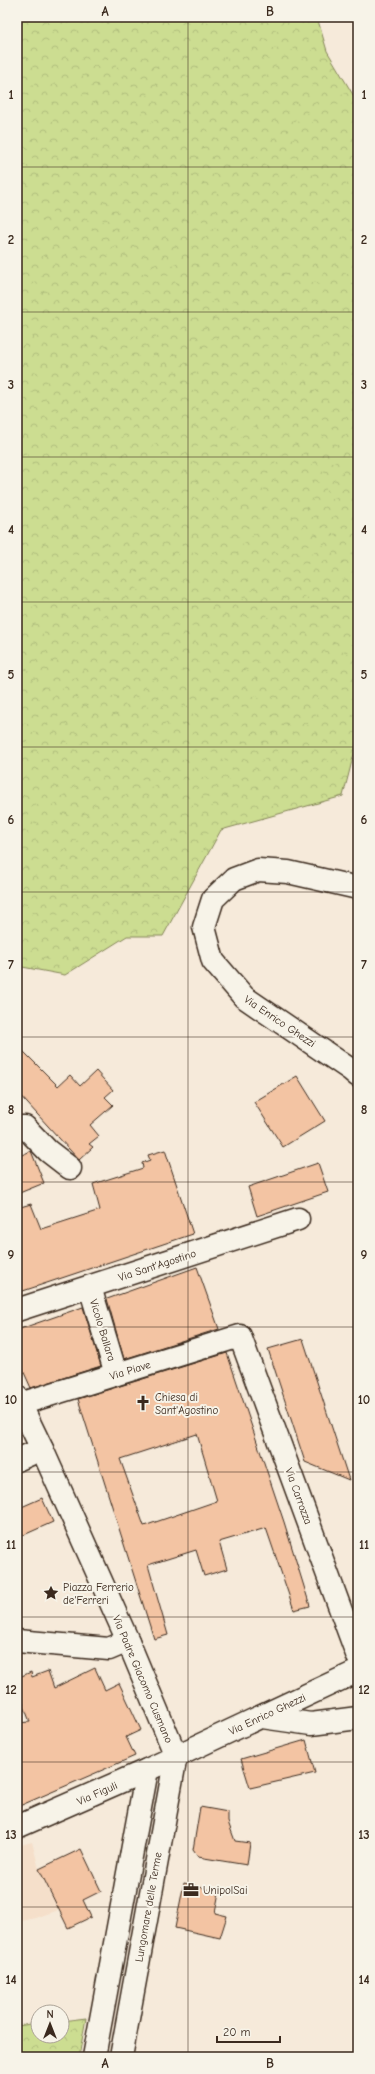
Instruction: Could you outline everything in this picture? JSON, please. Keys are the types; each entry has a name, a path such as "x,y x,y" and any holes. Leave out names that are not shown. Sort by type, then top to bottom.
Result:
{"street":[{"name":"Via Enrico Ghezzi","path":"358,888 288,872 258,870 234,879 213,899 204,927 213,961 244,997 352,1070 358,1076"},
{"path":"17,1127 25,1127 48,1151 70,1168"},
{"name":"Via Sant'Agostino","path":"17,1310 298,1219"},
{"name":"Vicolo Ballara","path":"90,1287 116,1374"},
{"name":"Via Piave","path":"19,1400 116,1374 240,1336"},
{"name":"Via Carrozza","path":"240,1336 358,1657"},
{"name":"Via Padre Giacomo Cusmano","path":"19,1400 128,1641 176,1756"},
{"path":"17,1460 42,1449"},
{"path":"17,1641 109,1649 128,1641"},
{"name":"Via Enrico Ghezzi","path":"176,1756 358,1671"},
{"path":"262,1717 311,1724 358,1718"},
{"name":"Via Figuli","path":"17,1827 176,1756"},
{"name":"Lungomare delle Terme","path":"121,2057 176,1756"},
{"path":"94,2057 147,1770"}],"shaded area":[{"path":"32,1842 39,1869 59,1910 17,1922 17,1846"}],"green space":[{"path":"17,17 317,17 327,51 358,103 358,738 343,796 221,830 163,936 127,936 65,975 17,966"},
{"path":"86,2018 79,2057 17,2057 17,2026 30,2024 30,2044 70,2044 70,2020"}],"building":[{"path":"17,1045 58,1086 70,1075 80,1086 96,1071 113,1090 105,1097 113,1105 90,1125 99,1136 89,1144 93,1147 79,1160 17,1092"},
{"path":"297,1076 325,1121 283,1147 254,1102"},
{"path":"165,1150 193,1234 17,1293 17,1208 31,1204 41,1229 100,1210 93,1184 143,1168 142,1163 150,1160 148,1155"},
{"path":"31,1151 44,1183 17,1194 17,1157"},
{"path":"318,1163 328,1192 257,1216 248,1187"},
{"path":"197,1267 219,1329 124,1359 107,1299"},
{"path":"83,1307 101,1366 31,1388 17,1357 17,1330"},
{"path":"303,1339 349,1480 305,1462 268,1349"},
{"path":"227,1353 284,1522 310,1606 294,1610 266,1528 219,1542 227,1569 204,1576 196,1550 148,1565 168,1635 154,1639 78,1399","holes":["197,1434 217,1501 144,1526 120,1459"]},
{"path":"42,1498 53,1522 17,1538 17,1509"},
{"path":"95,1668 105,1690 119,1683 141,1730 126,1737 135,1756 17,1807 17,1723 30,1722 17,1688 17,1678 31,1672 32,1677 48,1671 54,1688"},
{"path":"306,1740 315,1773 250,1788 241,1759"},
{"path":"200,1807 228,1812 228,1822 235,1841 250,1843 247,1865 198,1857 193,1850"},
{"path":"81,1849 101,1891 83,1900 91,1917 68,1928 39,1869"},
{"path":"184,1883 219,1892 215,1913 227,1916 220,1938 175,1928"}],"place":[{"name":"Chiesa di Sant'Agostino","path":"143,1403"},
{"name":"Piazza Ferrerio de'Ferreri","path":"51,1593"},
{"name":"UnipolSai","path":"191,1890"}]}
